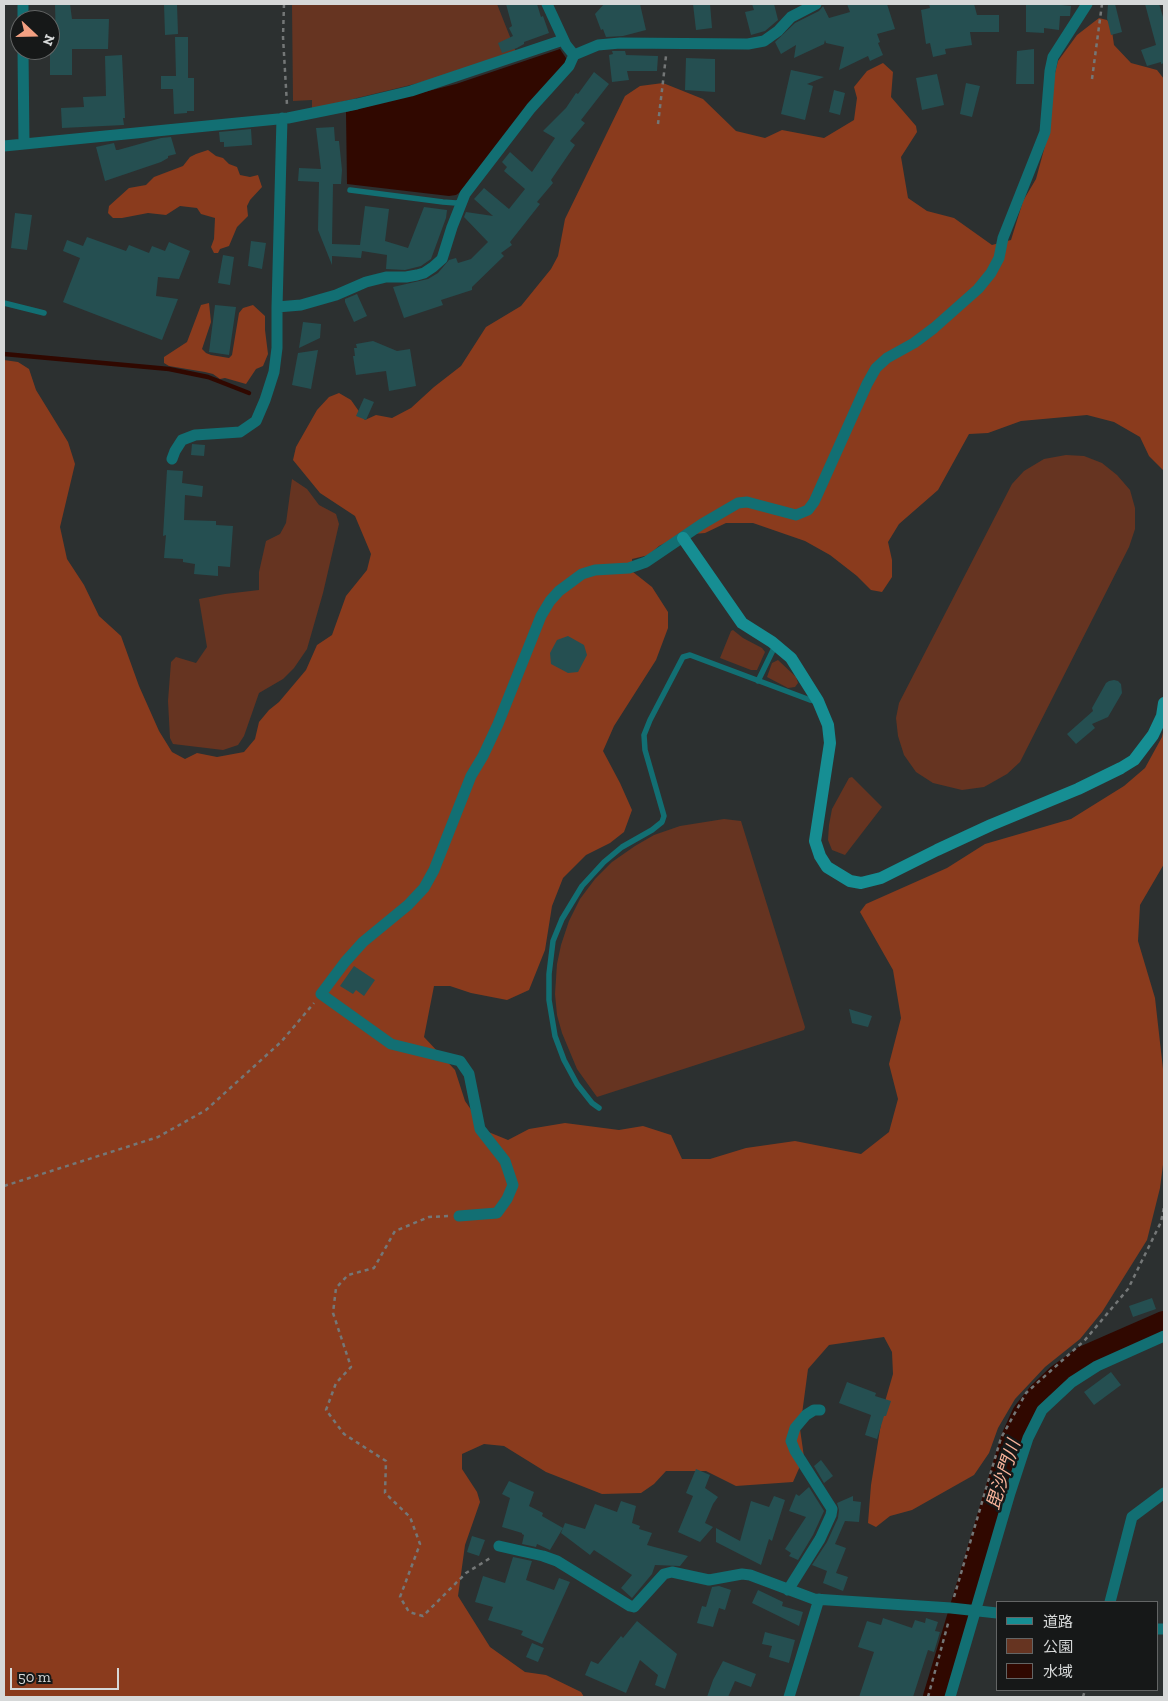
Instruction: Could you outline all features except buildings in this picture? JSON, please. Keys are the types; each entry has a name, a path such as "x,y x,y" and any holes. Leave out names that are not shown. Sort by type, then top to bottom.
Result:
{"street":[{"path":"547,4 563,40 574,55"},
{"path":"277,307 301,305 372,280 424,273 433,267 442,259 452,227 466,194 531,108 569,66 574,55 598,45 748,44 764,41 778,31 791,17 816,4"},
{"path":"459,1216 497,1213 507,1199 513,1185 505,1161 480,1129 469,1074 460,1061 391,1044 321,994 363,942 424,888 434,870 472,776 498,724 541,616 550,601 571,580 582,574 595,570 629,568 638,565 738,503 747,502 796,515 808,510 826,479 867,384 876,368 887,358 914,343 934,328 978,289 991,274 998,258 1003,238 1045,132 1053,57 1087,4"},
{"path":"4,146 285,118 411,91 563,40"},
{"path":"23,60 24,144"},
{"path":"172,459 175,450 182,440 195,435 240,432 256,421 265,400 274,372 277,348 285,118"},
{"path":"683,538 742,623 776,644 792,658 818,701 828,725 830,743 815,841 820,856 827,867 850,881 861,882 881,878 991,825 1078,789 1134,760 1153,735 1162,716 1164,703"},
{"path":"950,1697 1010,1493 1028,1438 1042,1410 1072,1382 1097,1366 1164,1336"},
{"path":"788,1590 820,1539 831,1515 832,1509 795,1451 791,1441 795,1428 806,1415 814,1410 820,1410"},
{"path":"1110,1601 1132,1517 1164,1493"},
{"path":"499,1546 557,1561 634,1607 664,1574 672,1572 709,1580 742,1574 750,1575 814,1599 996,1612"},
{"path":"789,1697 819,1599"}],"lane":[{"path":"350,190 443,202 456,203 462,201"},
{"path":"4,303 44,314"},
{"path":"758,681 776,644"},
{"path":"599,1108 592,1103 577,1084 564,1060 555,1036 549,1000 549,974 554,941 562,919 582,886 622,846 652,830 662,822 664,816 645,750 644,735 682,657 690,656 810,700 818,701"}],"path":[{"path":"284,4 285,118"},
{"path":"1092,79 1102,4"},
{"path":"658,124 667,44"},
{"path":"4,1186 158,1137 206,1110 281,1042 321,994"},
{"path":"459,1216 429,1217 395,1231 374,1268 348,1275 336,1288 333,1313 352,1367 336,1383 326,1410 344,1434 386,1461 385,1493 410,1517 420,1544 400,1597 409,1612 423,1616 466,1574 496,1554 499,1546"},
{"path":"928,1697 951,1608"}],"green space":[{"path":"292,4 497,4 516,52 431,80 312,109 312,100 293,101"},
{"path":"1066,455 1084,456 1102,463 1117,475 1130,490 1135,508 1135,529 1129,547 1020,762 1007,774 984,787 962,790 933,783 916,772 904,755 898,736 896,718 899,703 1012,484 1024,471 1044,459"},
{"path":"292,479 307,489 319,505 336,514 339,524 323,593 307,649 294,668 283,679 259,693 244,736 238,745 223,750 173,744 170,738 168,701 171,662 176,657 196,663 207,647 199,599 259,590 259,572 266,541 280,534 286,523"},
{"path":"733,630 743,638 762,648 765,652 757,670 751,670 720,658"},
{"path":"778,660 796,677 798,683 795,687 788,688 767,677 772,663"},
{"path":"852,777 882,807 845,855 832,850 828,840 829,825 832,809 849,778"},
{"path":"724,819 741,821 805,1027 804,1030 597,1097 577,1069 562,1033 557,1015 555,994 557,964 569,921 580,899 595,879 612,862 635,846 654,835 680,826"}],"shaded area":[{"path":"1099,18 1107,20 1111,24 1114,45 1131,63 1157,70 1164,79 1164,471 1149,456 1140,437 1114,422 1087,415 1021,421 988,433 969,434 938,490 899,524 888,542 892,560 892,577 882,592 871,590 857,576 830,555 805,541 753,523 726,523 705,533 682,535 659,546 649,555 632,559 633,572 652,587 668,612 668,628 656,660 614,726 603,751 632,810 624,832 610,843 586,855 563,878 552,906 545,950 529,990 507,1000 471,993 450,986 434,986 424,1037 455,1070 465,1101 486,1131 508,1140 529,1129 565,1123 619,1130 643,1126 671,1135 682,1159 710,1159 746,1148 795,1141 861,1154 889,1132 898,1099 889,1064 901,1018 893,970 860,912 866,904 947,868 985,844 1071,819 1124,786 1145,768 1162,737 1164,728 1164,864 1140,905 1138,941 1155,998 1164,1078 1164,1157 1160,1188 1147,1240 1102,1312 1080,1339 1045,1367 1015,1399 998,1428 989,1453 974,1475 912,1510 890,1516 876,1527 868,1523 871,1485 884,1405 893,1374 892,1352 884,1337 829,1345 808,1369 800,1429 804,1457 793,1482 736,1486 706,1471 666,1471 654,1484 641,1493 602,1494 546,1472 504,1446 484,1444 462,1454 462,1469 477,1492 480,1502 465,1545 458,1596 490,1647 525,1672 546,1675 581,1692 584,1697 4,1697 4,360 18,362 29,369 36,390 68,442 75,464 60,527 67,559 84,585 99,616 121,636 139,686 159,731 172,752 185,759 197,753 217,757 244,752 255,739 259,722 306,670 317,645 332,635 346,596 367,570 371,554 355,516 320,493 293,460 296,447 317,410 329,397 339,393 351,400 365,420 376,415 392,418 411,408 461,366 486,327 521,306 551,269 558,256 565,219 625,96 640,86 663,83 703,99 736,131 765,138 782,130 824,138 854,120 857,98 854,87 867,71 883,63 893,72 891,97 916,126 917,132 901,157 908,198 927,211 954,218 992,245 1011,240 1023,201 1036,179 1049,131 1053,81 1058,61 1077,35"},
{"path":"208,150 237,167 240,175 250,177 258,175 262,187 250,200 247,206 248,216 237,227 229,246 220,249 218,253 214,253 211,247 214,239 215,218 201,214 197,208 180,206 166,215 148,213 122,218 113,218 108,213 109,206 129,188 146,185 154,177 183,166 190,157"},
{"path":"209,303 211,322 202,349 211,355 229,358 232,355 239,313 243,308 253,305 265,316 268,354 263,366 256,369 246,384 225,378 220,379 213,374 205,372 169,366 164,363 164,357 187,342 201,305"}],"water":[{"path":"560,49 568,61 462,191 456,195 449,196 347,184 346,112 456,84"}],"waterway":[{"path":"4,354 169,369 208,377 249,393"},
{"name":"毘沙門川","path":"936,1697 1006,1464 1015,1436 1025,1414 1040,1395 1059,1377 1084,1359 1164,1324"}]}
